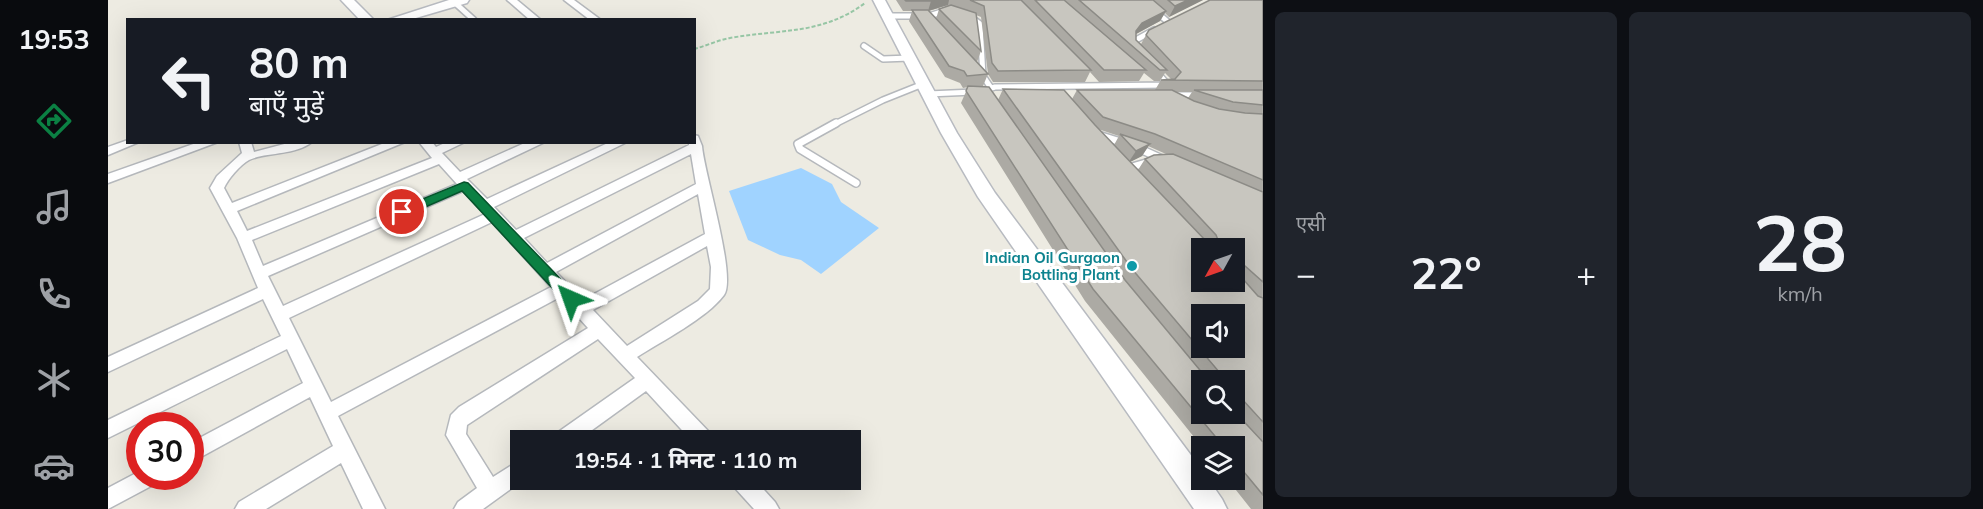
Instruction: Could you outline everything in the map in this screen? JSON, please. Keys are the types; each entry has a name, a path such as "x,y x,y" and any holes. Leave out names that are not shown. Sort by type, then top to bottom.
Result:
{"street":[{"path":"347,0 366,18"},
{"path":"511,0 534,18"},
{"path":"568,0 594,18"},
{"path":"400,18 459,1"},
{"path":"878,6 988,197 1212,509"},
{"path":"108,151 127,144"},
{"path":"108,179 206,144"},
{"path":"300,144 279,151 245,150 219,183 218,188 374,509"},
{"path":"229,209 394,144"},
{"path":"244,238 433,151 453,144"},
{"path":"259,274 461,182 534,144"},
{"path":"279,315 489,211 617,144"},
{"path":"513,237 693,144"},
{"path":"625,356 712,299 719,284 719,267 695,144"},
{"path":"433,151 695,430"},
{"path":"544,271 704,186"},
{"path":"581,309 713,236"},
{"path":"327,413 492,328 562,288"},
{"path":"108,365 268,290"},
{"path":"490,491 456,435 458,421 466,413 600,329"},
{"path":"108,429 291,339"},
{"path":"577,430 647,380"},
{"path":"204,446 314,386"},
{"path":"246,509 345,450"},
{"path":"465,509 510,477"},
{"path":"108,499 126,489"},
{"path":"750,490 768,509"}],"lane":[{"path":"1139,54 1134,47 1136,40 1171,22 1143,0"},
{"path":"459,1 472,18"},
{"path":"878,6 930,16 949,10 977,20 983,76"},
{"path":"930,16 938,28"},
{"path":"864,46 881,58 910,58"},
{"path":"856,183 800,149 798,144 800,141 883,100 925,89 993,92 1166,86 1169,84 1153,67"},
{"path":"976,68 993,92"},
{"path":"1139,76 1172,101"},
{"path":"1089,79 1097,87"},
{"path":"1163,95 1208,96"},
{"path":"1100,142 1092,133 1168,161 1136,164 1132,167 1132,176"},
{"path":"1124,168 1140,184"}],"path":[{"path":"696,48 728,38 810,29 878,6"}],"water":[{"path":"801,168 832,184 841,202 879,228 821,274 801,260 780,255 748,240 729,191"}],"building":[{"path":"905,0 934,0 906,1"},
{"path":"970,0 1021,0 1091,70 998,71 992,63 984,6"},
{"path":"1035,0 1064,0 1146,70 1104,70"},
{"path":"1079,0 1153,0 1166,11 1142,23 1136,31 1136,40 1167,70 1160,70"},
{"path":"1168,0 1188,0 1175,6"},
{"path":"1210,0 1263,0 1263,81 1161,80 1175,79 1181,72 1146,35 1149,30"},
{"path":"951,5 976,13 981,51 939,9"},
{"path":"912,10 928,10 988,74 967,76 964,71 949,66"},
{"path":"968,86 989,87 1125,280 1200,370 1191,370 1191,407 1093,289 966,91"},
{"path":"1003,89 1064,90 1203,238 1191,238 1191,292 1245,292 1245,281 1258,296 1263,298 1263,422 1245,402 1245,370 1217,370 1207,358 1245,358 1245,304 1191,304 1191,339 1132,269"},
{"path":"1077,90 1172,90 1194,101 1219,109 1263,114 1263,180 1155,134 1103,117"},
{"path":"1194,90 1263,90 1263,105 1233,102"},
{"path":"1120,134 1150,144 1136,151"},
{"path":"1173,154 1263,192 1263,282 1245,266 1245,238 1217,238 1145,159 1154,155"},
{"path":"1245,423 1263,442 1263,495 1245,473 1245,436 1215,436 1205,424"}],"place":[{"name":"Indian Oil Gurgaon Bottling Plant","path":"1132,266"}],"route":[{"path":"402,212 464,186 571,299"}]}
